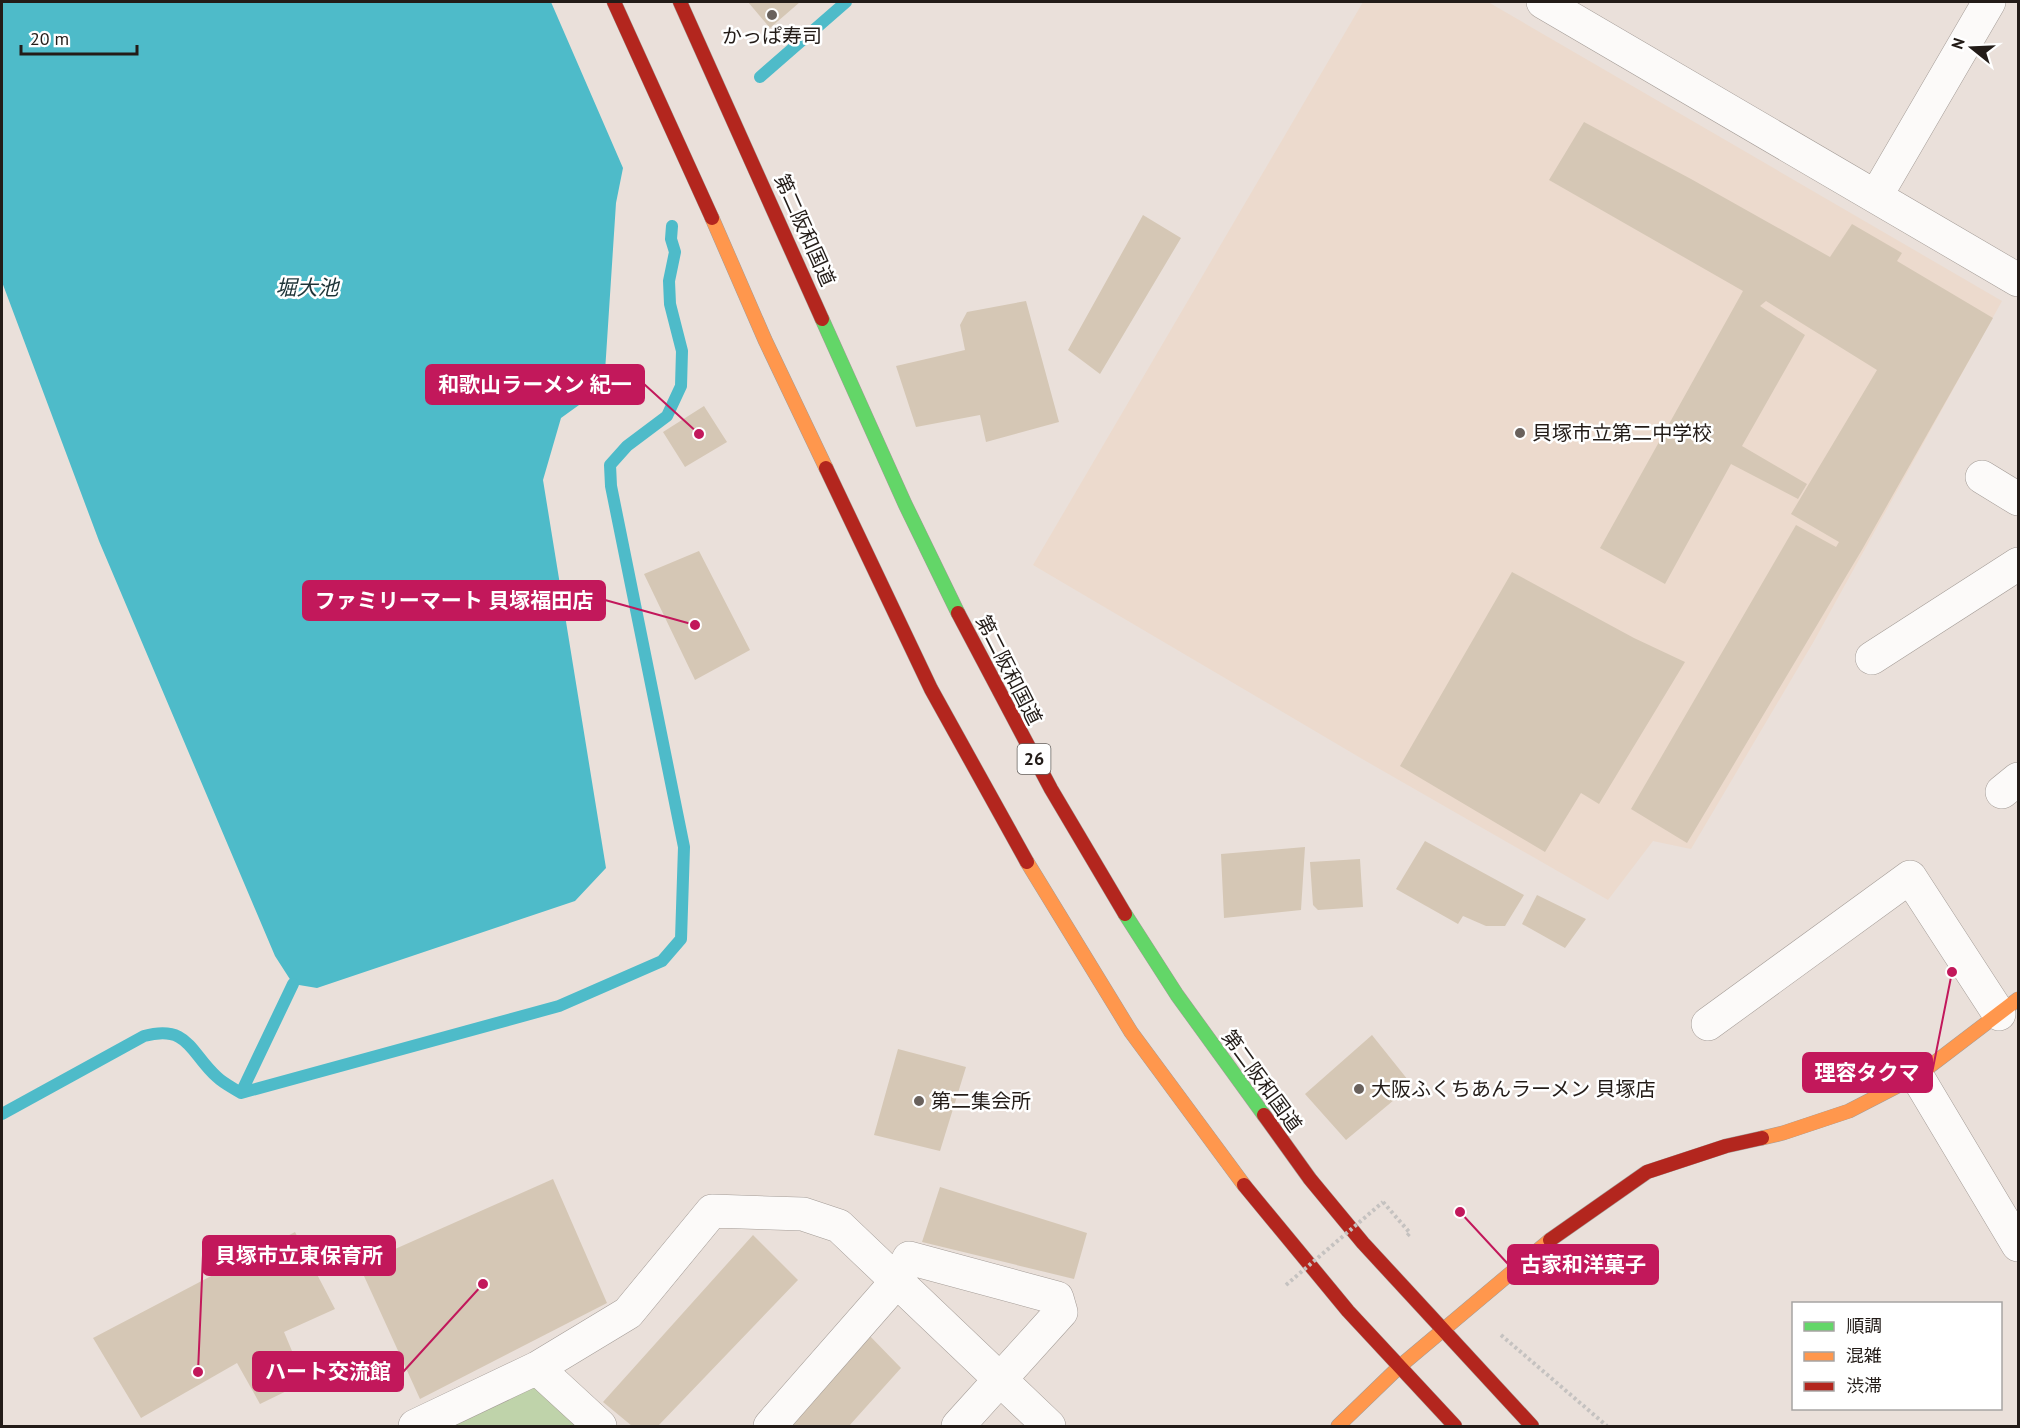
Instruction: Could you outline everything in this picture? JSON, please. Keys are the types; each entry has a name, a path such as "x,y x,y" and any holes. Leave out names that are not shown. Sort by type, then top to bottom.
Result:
{"main road":[{"path":"614,2 731,259 765,340 931,689 1041,887 1131,1032 1243,1184 1348,1311 1455,1426"},
{"name":"第二阪和国道","path":"680,2 910,514 1024,742 1149,954 1223,1061 1311,1179 1442,1330 1532,1426"},
{"path":"1338,1426 1399,1367 1562,1230 1647,1172 1726,1146 1783,1133 1849,1111 1917,1076 2009,1006"}],"street":[{"path":"1543,2 2019,280"},
{"path":"1876,196 1989,2"},
{"path":"1982,477 2019,499"},
{"path":"1872,657 2019,564"},
{"path":"1708,1024 1910,877 2009,1006"},
{"path":"1917,1076 2019,1245"},
{"path":"416,1426 537,1368 628,1313 712,1211 803,1214 839,1226 1049,1426"},
{"path":"770,1426 897,1281 909,1258 1058,1298 1061,1312 958,1426"},
{"path":"537,1368 600,1426"}],"path":[{"path":"1286,1285 1383,1202"},
{"path":"1499,1334 1607,1426"}],"shaded area":[{"name":"貝塚市立第二中学校","path":"1363,2 1488,2 2002,301 1814,641 1691,849 1653,841 1608,900 1364,760 1033,565"}],"green space":[{"path":"537,1369 594,1426 432,1426"}],"water":[{"name":"堀大池","path":"2,2 551,2 623,168 616,203 604,387 561,418 543,480 606,868 575,901 317,988 293,984 275,956 99,541 2,282"}],"building":[{"name":"かっぱ寿司","path":"748,2 800,2 770,28"},
{"path":"1584,122 1830,257 1852,224 1902,253 1897,261 1993,318 1863,548 1687,843 1631,809 1796,525 1836,547 1839,542 1791,514 1877,370 1766,301 1760,306 1805,335 1742,446 1807,484 1798,499 1731,464 1665,584 1600,548 1743,291 1549,180"},
{"path":"1143,215 1181,238 1100,374 1068,350"},
{"path":"1026,301 1059,422 986,442 980,415 916,427 896,366 965,350 960,325 967,312"},
{"path":"704,406 727,442 685,467 663,432"},
{"path":"699,551 750,650 695,680 644,574"},
{"path":"1512,572 1634,638 1685,662 1599,804 1581,793 1545,852 1400,766"},
{"path":"1425,841 1524,895 1505,926 1486,926 1463,916 1458,924 1396,889"},
{"path":"1305,847 1301,910 1224,918 1221,854"},
{"path":"1360,859 1363,907 1318,910 1313,905 1310,862"},
{"path":"1537,895 1586,919 1565,948 1522,924"},
{"name":"大阪ふくちあんラーメン 貝塚店","path":"1372,1035 1412,1085 1346,1140 1305,1094"},
{"name":"第二集会所","path":"898,1049 966,1067 940,1151 874,1135"},
{"path":"553,1179 607,1303 420,1399 359,1265"},
{"path":"940,1187 1087,1233 1074,1279 922,1242"},
{"path":"295,1232 335,1309 284,1332 305,1382 260,1404 237,1363 141,1418 93,1338"},
{"path":"753,1235 798,1280 658,1426 632,1426 603,1402"},
{"path":"867,1333 901,1368 849,1426 783,1426"}],"waterway":[{"path":"760,77 846,2"},
{"path":"241,1093 559,1006 662,961 681,939 684,847 611,486 610,465 627,446 667,416 681,386 682,351 670,304 669,281 675,252 671,239 672,226"},
{"path":"2,1114 144,1036 159,1033 180,1037 219,1079 241,1093 293,984"}],"traffic: fast":[{"path":"822,319 905,504 958,613"},
{"path":"1125,914 1177,995 1264,1115"}],"traffic: slow":[{"path":"712,218 765,340 826,468"},
{"path":"1027,862 1131,1032 1244,1185"},
{"path":"1762,1138 1849,1111 1917,1076 2018,999"},
{"path":"1338,1426 1399,1367 1550,1240"}],"traffic: jam":[{"path":"614,2 712,218"},
{"path":"680,2 822,319"},
{"path":"826,468 931,689 1027,862"},
{"path":"958,613 1051,789 1125,914"},
{"path":"1264,1115 1310,1179 1363,1243 1532,1426"},
{"path":"1550,1240 1647,1172 1726,1146 1762,1138"},
{"path":"1244,1185 1348,1311 1455,1426"}],"place":[{"name":"かっぱ寿司","path":"772,15"},
{"name":"貝塚市立第二中学校","path":"1520,433"},
{"name":"和歌山ラーメン 紀一","path":"699,434"},
{"name":"ファミリーマート 貝塚福田店","path":"695,625"},
{"name":"理容タクマ","path":"1952,972"},
{"name":"大阪ふくちあんラーメン 貝塚店","path":"1359,1089"},
{"name":"第二集会所","path":"919,1101"},
{"name":"古家和洋菓子","path":"1460,1212"},
{"name":"ハート交流館","path":"483,1284"},
{"name":"貝塚市立東保育所","path":"198,1372"}]}
